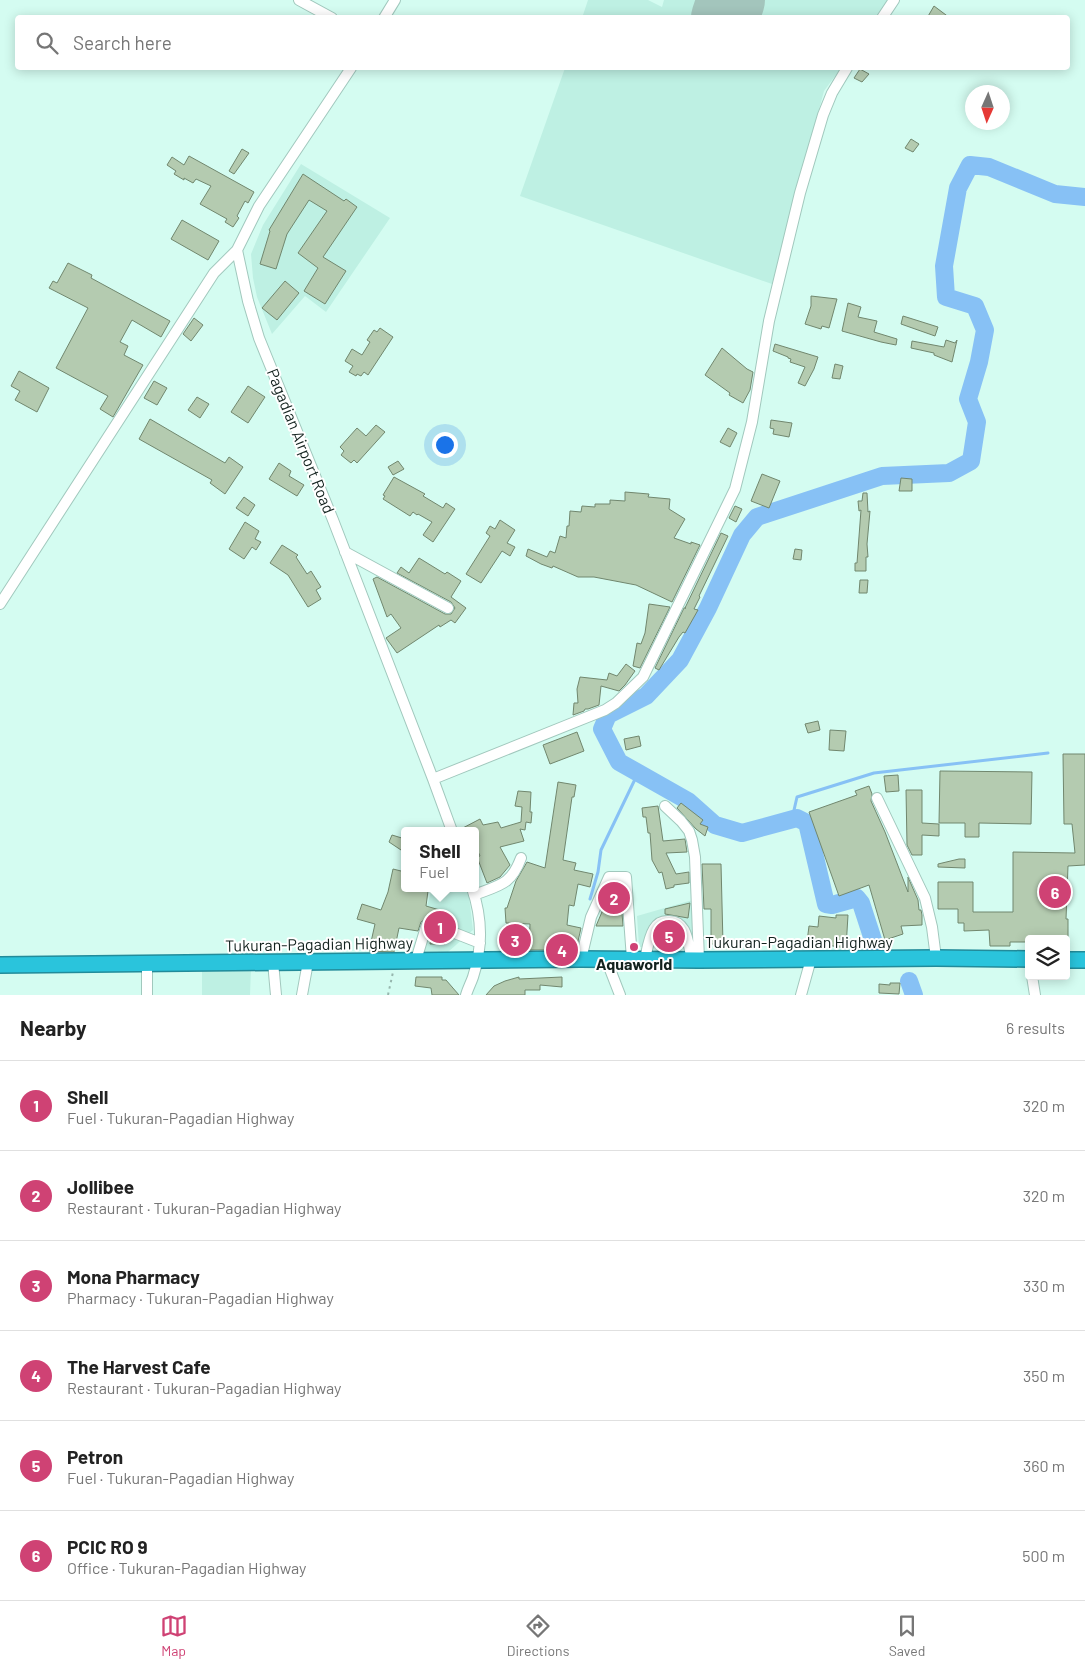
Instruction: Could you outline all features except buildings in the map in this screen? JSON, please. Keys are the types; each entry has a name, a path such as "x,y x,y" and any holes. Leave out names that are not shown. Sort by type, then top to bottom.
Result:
{"highway":[{"name":"Tukuran-Pagadian Highway","path":"0,965 581,958 695,960 1025,959"},
{"path":"1070,960 1085,960"}],"street":[{"path":"299,0 326,15"},
{"path":"386,15 395,0"},
{"path":"884,15 894,0"},
{"path":"0,604 214,273 237,250 258,206 350,70"},
{"path":"433,779 605,710 616,703 643,677 735,489 750,429 769,321 800,193 825,108 845,70"},
{"name":"Pagadian Airport Road","path":"237,250 259,338 345,552 451,827"},
{"path":"345,552 448,608"},
{"path":"877,798 925,898 932,927 936,958"},
{"path":"665,806 681,821 692,840 695,857 695,960"},
{"path":"479,889 508,880 513,876 521,858"},
{"path":"581,958 591,917 609,877 626,877 638,959"},
{"path":"472,995 473,978 480,942 480,923 473,892"},
{"path":"638,959 653,930 659,924 668,921 676,923 683,928 695,960"},
{"path":"416,960 427,925 434,925"},
{"path":"447,930 480,942"},
{"path":"606,959 620,995"},
{"path":"801,995 811,959"},
{"path":"273,962 276,995"},
{"path":"302,995 308,962"},
{"path":"147,964 147,995"},
{"path":"466,995 473,978"},
{"path":"1033,980 1035,995"}],"path":[{"path":"388,995 396,960"}],"shaded area":[{"path":"588,0 648,0 662,7 664,0 889,0 878,15 583,15"},
{"path":"564,70 840,70 824,91 772,284 520,196"},
{"path":"301,164 390,218 326,312 305,296 272,334 257,297 251,254 263,225"},
{"path":"431,892 468,892 473,930 448,952 414,953"},
{"path":"696,899 696,948 639,947 637,916"},
{"path":"202,968 251,968 250,995 202,995"}],"waterway":[{"path":"875,946 861,903 857,898 832,905 826,904 807,823 797,818 742,833 715,825 688,801 619,762 602,729 608,715 646,696 680,660 708,608 742,535 757,517 882,476 949,473 971,461 977,422 968,399 979,362 985,330 975,306 946,297 944,266 958,188 970,165 989,167 1055,194 1085,197"},
{"path":"792,819 797,797 874,773 1048,753"},
{"path":"590,899 598,872 601,850 638,773"},
{"path":"909,981 914,995"}],"runway":[{"path":"726,15 731,0"}],"place":[{"name":"PCIC RO 9","path":"1055,892"},
{"name":"Jollibee","path":"614,898"},
{"name":"Shell","path":"440,927"},
{"name":"Petron","path":"669,936"},
{"name":"Mona Pharmacy","path":"515,940"},
{"name":"Aquaworld","path":"634,947"},
{"name":"The Harvest Cafe","path":"562,950"}]}
